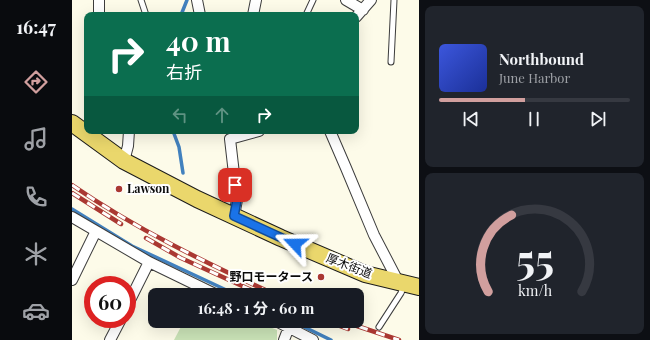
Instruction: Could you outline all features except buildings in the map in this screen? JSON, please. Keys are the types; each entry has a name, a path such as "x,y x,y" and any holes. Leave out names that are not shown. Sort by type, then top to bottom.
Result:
{"main road":[{"name":"厚木街道","path":"72,123 84,132"},
{"name":"厚木街道","path":"87,134 124,161 197,199 281,238 365,274 407,285"}],"street":[{"path":"99,0 99,12"},
{"path":"197,0 199,12"},
{"path":"254,12 256,0"},
{"path":"346,0 363,10"},
{"path":"359,14 371,0"},
{"path":"124,161 128,146 129,134"},
{"path":"234,216 237,200 230,139 248,134"},
{"path":"331,134 374,236 407,285"},
{"path":"72,217 149,262 203,288"},
{"path":"72,280 96,231"},
{"path":"136,288 149,262"},
{"path":"110,340 116,328"},
{"path":"284,340 288,328"},
{"path":"292,328 313,340"}],"lane":[{"path":"141,0 145,12"},
{"path":"307,12 313,0"},
{"path":"391,62 394,0"},
{"path":"379,327 407,285"}],"green space":[{"path":"180,328 272,328 277,330 277,340 174,340"}],"waterway":[{"path":"182,12 187,0"},
{"path":"174,134 179,147 183,173"},
{"path":"72,209 132,246 222,288"},
{"path":"306,328 331,340"}],"railway":[{"path":"72,185 146,231 261,288"},
{"path":"72,193 121,224"},
{"path":"146,238 181,258 247,288"},
{"path":"363,328 399,340"}],"place":[{"name":"Lawson","path":"119,189"},
{"name":"野口モータース","path":"321,277"}],"route":[{"path":"235,185 237,200 234,216 295,244"}]}
